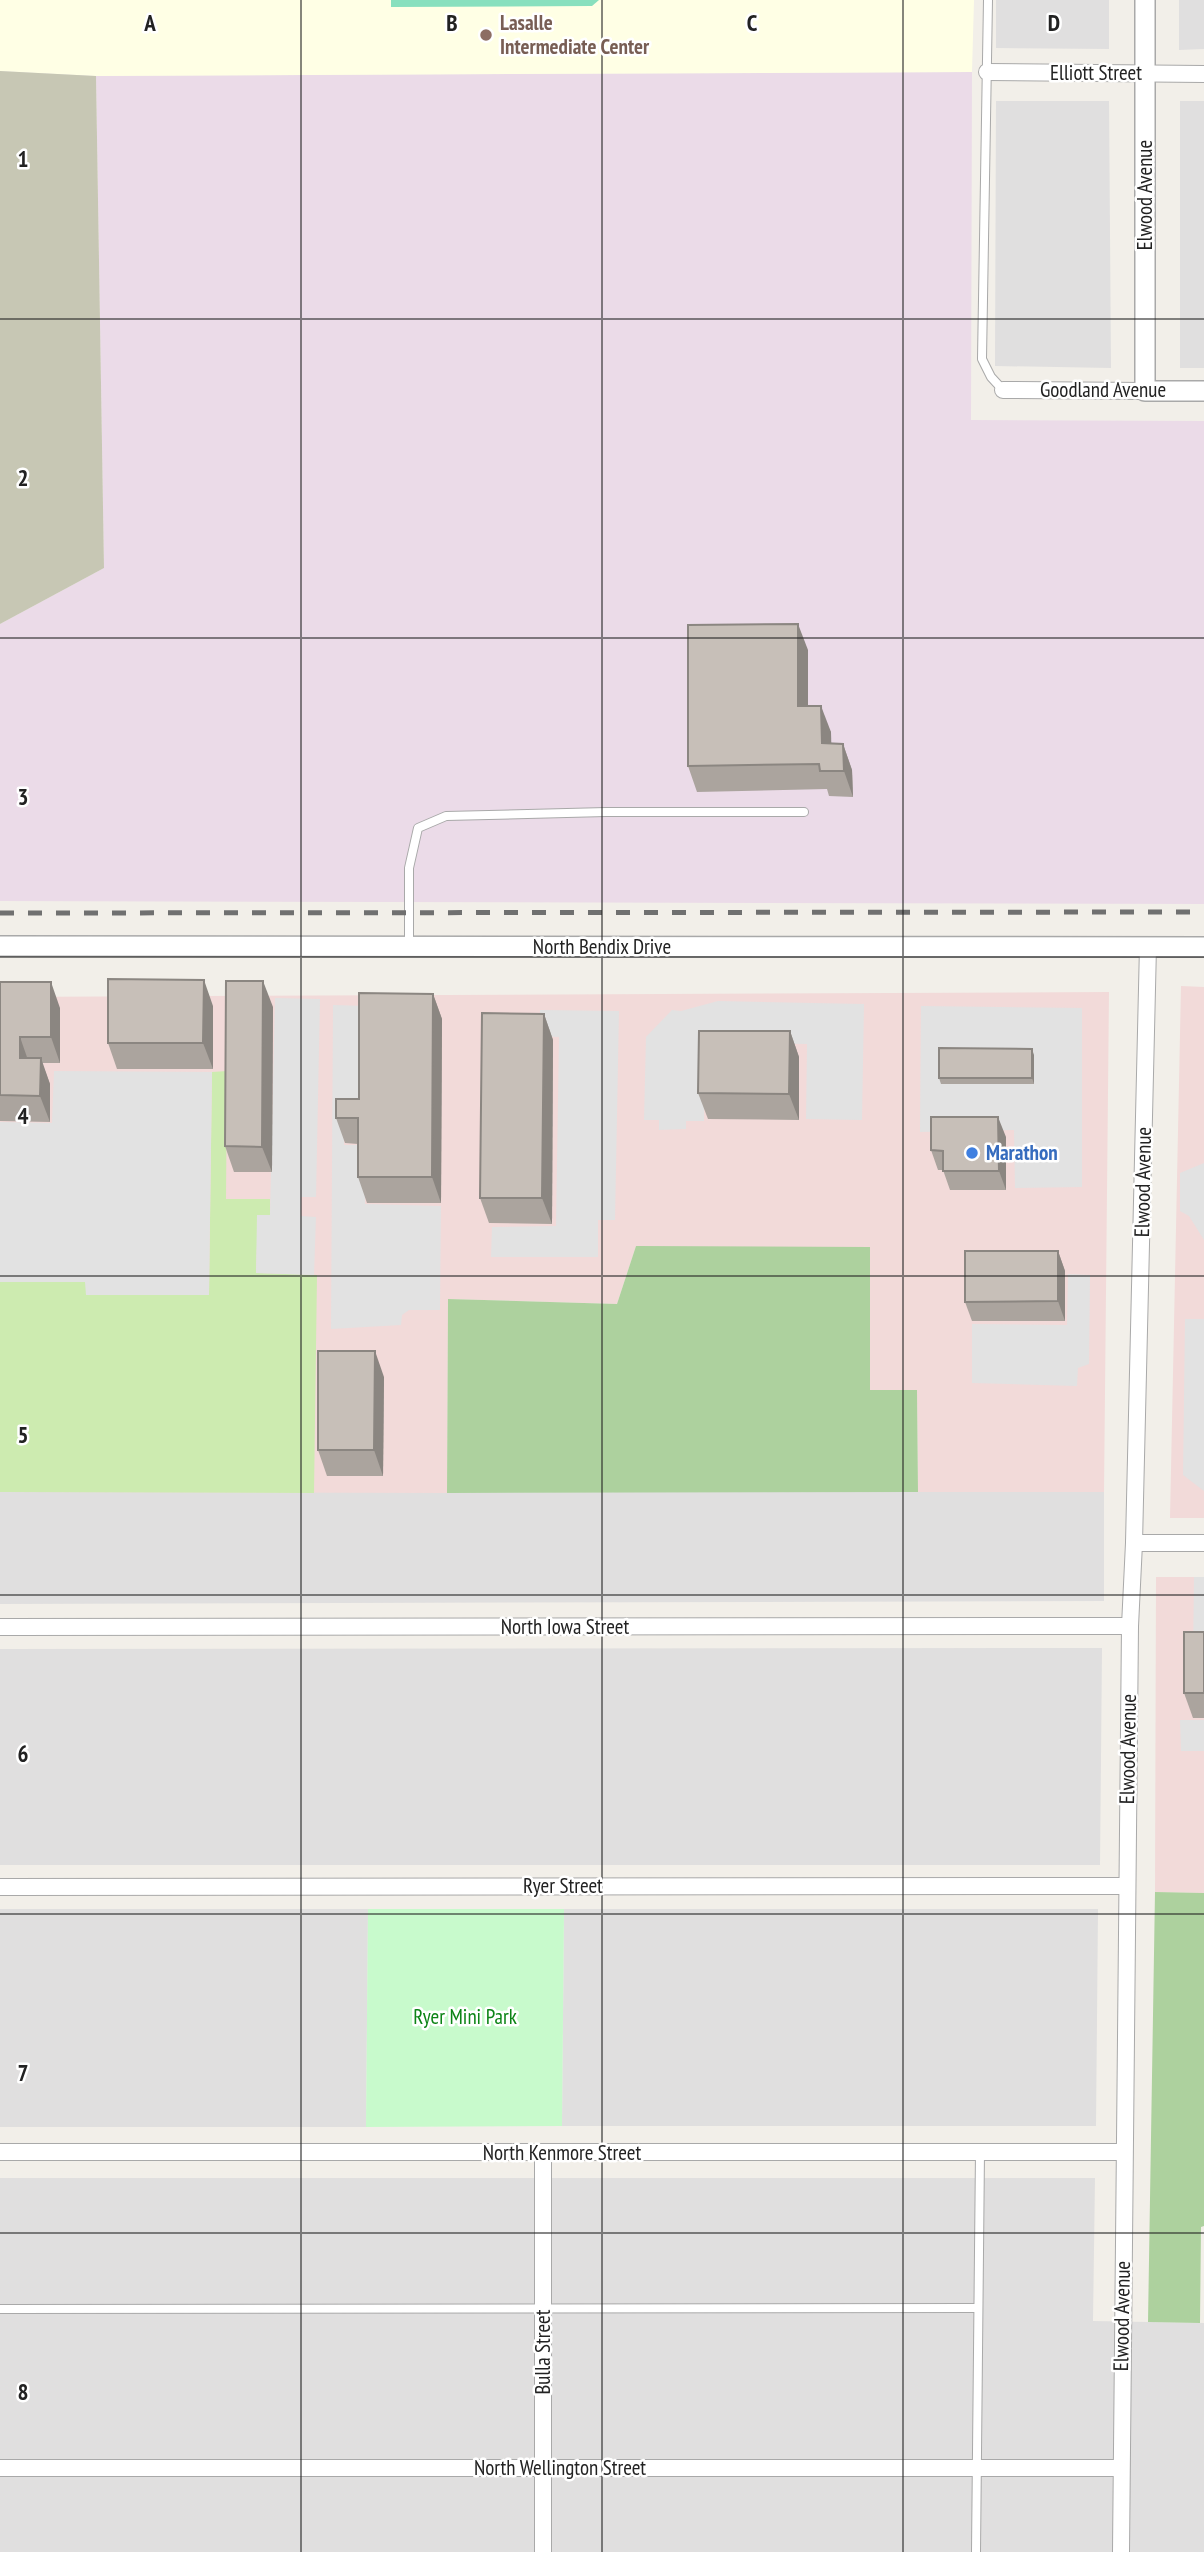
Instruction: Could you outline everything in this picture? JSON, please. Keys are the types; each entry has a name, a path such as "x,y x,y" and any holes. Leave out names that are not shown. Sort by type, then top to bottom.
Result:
{"street":[{"name":"Elwood Avenue","path":"1145,0 1145,391"},
{"name":"Elliott Street","path":"987,72 1204,74"},
{"name":"Goodland Avenue","path":"1003,390 1204,391"},
{"name":"North Bendix Drive","path":"0,946 1204,947"},
{"name":"Elwood Avenue","path":"1121,2552 1130,1626 1148,946"},
{"path":"1134,1543 1204,1543"},
{"name":"North Iowa Street","path":"0,1627 1130,1626"},
{"name":"Ryer Street","path":"0,1887 1126,1886"},
{"name":"North Kenmore Street","path":"0,2152 1123,2152"},
{"name":"Bulla Street","path":"543,2153 543,2552"},
{"name":"North Wellington Street","path":"0,2468 1121,2468"}],"lane":[{"path":"988,0 982,359 991,377 1003,390"},
{"path":"409,947 409,868 418,828 446,816 606,812 804,812"},
{"path":"976,2552 980,2152"},
{"path":"0,2309 978,2308"}],"shaded area":[{"name":"Lasalle Intermediate Center","path":"0,0 974,0 972,72 96,76 0,71"},
{"path":"996,0 1109,0 1109,49 996,48"},
{"path":"1179,0 1204,0 1204,49 1179,50"},
{"path":"0,71 96,76 104,568 0,624"},
{"path":"972,72 971,420 1204,421 1204,904 0,901 0,624 104,568 96,76"},
{"path":"996,101 1109,101 1111,368 995,366"},
{"path":"1180,101 1204,101 1204,368 1180,368"},
{"path":"1181,986 1204,987 1204,1518 1170,1518"},
{"path":"1109,992 1104,1492 918,1492 917,1390 870,1390 636,1246 617,1304 448,1299 447,1493 0,1492 0,997"},
{"path":"275,998 320,999 316,1197 301,1197 301,1216 316,1217 314,1275 256,1273 257,1215 270,1215"},
{"path":"718,1001 864,1004 862,1120 806,1119 807,1044 705,1043 704,1121 686,1121 686,1129 659,1130 659,1120 644,1120 646,1037 672,1010 681,1011"},
{"path":"333,1005 366,1006 365,1121 344,1121 344,1145 366,1145 365,1204 441,1206 440,1310 409,1310 402,1315 401,1325 331,1329"},
{"path":"921,1006 1082,1008 1082,1187 1015,1188 1014,1130 920,1132"},
{"path":"540,1010 619,1011 615,1220 598,1220 598,1257 491,1257 492,1227 556,1226 559,1037 539,1036"},
{"path":"54,1071 212,1072 209,1295 86,1295 85,1282 0,1282 0,1122 52,1123"},
{"path":"1204,1163 1204,1240 1189,1216 1180,1211 1180,1173"},
{"path":"1068,1274 1090,1275 1089,1364 1078,1368 1077,1386 972,1383 972,1324 1067,1325"},
{"path":"1185,1319 1204,1319 1204,1491 1183,1475"},
{"path":"0,1492 1104,1492 1104,1601 0,1604"},
{"path":"1156,1577 1204,1577 1204,1893 1155,1892"},
{"path":"1194,1577 1204,1577 1204,1656 1193,1656"},
{"path":"1102,1648 1100,1865 0,1865 0,1649"},
{"path":"1180,1720 1204,1720 1204,1751 1181,1751"},
{"path":"0,1909 368,1909 366,2127 0,2127"},
{"path":"564,1909 1098,1909 1096,2126 562,2126"},
{"path":"0,2178 1095,2178 1093,2321 1204,2323 1204,2552 0,2552"}],"green space":[{"path":"391,0 599,0 592,6 391,7"},
{"path":"227,1071 226,1199 270,1199 270,1215 258,1215 256,1273 317,1275 314,1493 0,1492 0,1282 86,1282 86,1295 209,1295 212,1072"},
{"path":"636,1246 870,1247 870,1390 917,1390 918,1492 447,1493 448,1299 617,1304"},
{"path":"1155,1892 1204,1893 1204,2226 1201,2227 1200,2323 1148,2322"},
{"name":"Ryer Mini Park","path":"368,1909 564,1909 562,2126 366,2127"}],"building":[{"path":"798,624 798,706 821,706 822,743 843,744 844,771 820,771 819,764 688,766 688,625"},
{"path":"108,979 204,980 203,1043 108,1043"},
{"path":"226,981 263,981 262,1147 225,1146"},
{"path":"0,982 51,982 51,1037 20,1037 20,1058 41,1058 40,1096 0,1095"},
{"path":"359,993 433,994 432,1177 358,1177 358,1118 336,1118 336,1099 359,1099"},
{"path":"482,1013 544,1014 542,1198 480,1198"},
{"path":"699,1031 790,1031 789,1094 698,1093"},
{"name":"Marathon","path":"939,1048 1032,1049 1032,1078 939,1078"},
{"path":"931,1117 998,1117 999,1171 943,1171 943,1151 931,1150"},
{"path":"965,1251 1058,1251 1058,1301 965,1302"},
{"path":"318,1351 375,1351 374,1450 318,1450"},
{"path":"1184,1632 1204,1632 1204,1693 1184,1693"}],"railway":[{"path":"0,913 1204,912"}],"place":[{"name":"Lasalle Intermediate Center","path":"486,35"},
{"name":"Marathon","path":"972,1153"}]}
